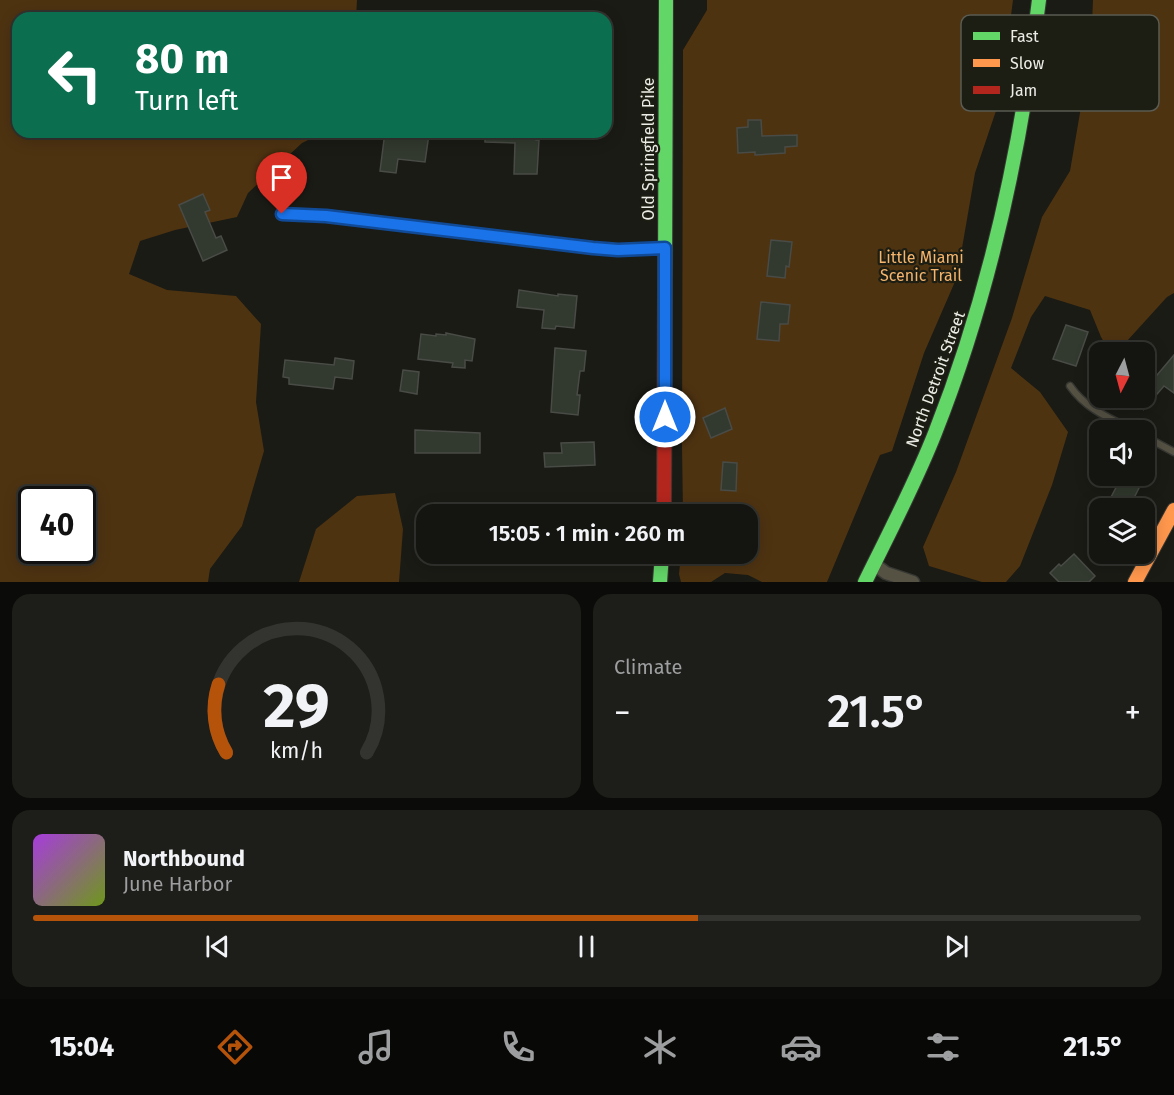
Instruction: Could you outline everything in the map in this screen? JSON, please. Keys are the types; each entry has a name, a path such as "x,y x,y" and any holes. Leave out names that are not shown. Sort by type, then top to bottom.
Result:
{"main road":[{"name":"Old Springfield Pike","path":"664,504 666,0"},
{"name":"North Detroit Street","path":"1037,15 1039,0"},
{"name":"North Detroit Street","path":"865,582 934,435 970,335 996,242 1024,111"},
{"path":"1135,582 1174,510"},
{"path":"660,582 661,564"}],"street":[{"path":"874,564 886,573 913,582"}],"lane":[{"path":"282,214 326,216 593,248 618,250 665,248"},
{"path":"1070,386 1078,398 1087,405 1115,420"},
{"path":"1155,442 1174,452"}],"green space":[{"path":"0,0 357,0 356,12 12,12 12,138 312,138 302,143 248,193 237,217 175,230 140,241 129,274 167,290 236,296 261,324 256,402 264,451 242,526 210,569 208,582 0,582"},
{"name":"Little Miami Scenic Trail","path":"707,0 1013,0 1011,15 961,15 961,111 996,111 975,173 957,277 924,353 892,451 880,455 827,582 762,582 748,575 725,573 711,582 681,582 680,564 758,564 758,504 683,504 683,50 707,10"},
{"path":"1093,0 1174,0 1174,293 1167,297 1126,342 1104,342 1090,310 1045,296 1031,317 1011,368 1040,392 1068,432 1052,485 1020,566 1006,582 982,582 929,566 923,547 956,472 1012,318 1042,217 1070,171 1080,111 1159,111 1159,15 1092,15"},
{"path":"395,493 403,529 399,582 299,582 316,529 357,496"}],"building":[{"path":"748,120 761,120 762,136 797,135 797,146 785,147 785,153 755,155 755,152 738,153 737,128 748,127"},
{"path":"384,138 428,138 425,162 398,159 396,173 380,171"},
{"path":"485,138 536,138 539,140 537,174 514,174 515,143 485,142"},
{"path":"203,194 210,210 205,212 216,238 221,236 227,250 203,261 179,205"},
{"path":"771,240 792,242 789,267 786,266 785,278 767,276"},
{"path":"519,290 558,296 558,294 577,296 574,328 556,326 555,329 542,328 544,310 517,307"},
{"path":"761,302 790,305 788,324 780,324 779,341 757,339"},
{"path":"1066,325 1088,332 1076,366 1053,359"},
{"path":"446,333 475,339 472,361 465,360 465,368 452,367 453,363 418,359 421,334 436,336 436,334 446,335"},
{"path":"555,348 586,351 584,371 580,371 577,395 580,395 578,415 551,412"},
{"path":"1174,355 1174,393 1164,386 1155,396 1155,377"},
{"path":"335,358 354,361 352,379 335,377 333,389 289,384 289,378 283,377 285,360 334,365"},
{"path":"403,370 419,372 417,394 400,391"},
{"path":"725,408 732,429 711,438 703,418"},
{"path":"415,430 480,433 480,453 415,453"},
{"path":"594,442 595,465 545,467 544,453 562,453 561,443"},
{"path":"723,462 737,463 736,491 721,490"},
{"path":"1117,486 1140,486 1134,498 1111,498"},
{"path":"1074,554 1095,576 1089,582 1059,582 1050,573"}],"traffic: fast":[{"path":"665,286 666,0"},
{"path":"1037,15 1039,0"},
{"path":"865,582 927,452 955,381 1001,220 1023,111"},
{"path":"660,582 661,564"}],"traffic: slow":[{"path":"1135,582 1174,510"}],"traffic: jam":[{"path":"664,504 665,286"}],"route":[{"path":"282,214 326,216 460,234 593,248 618,250 665,248 665,417"}]}
